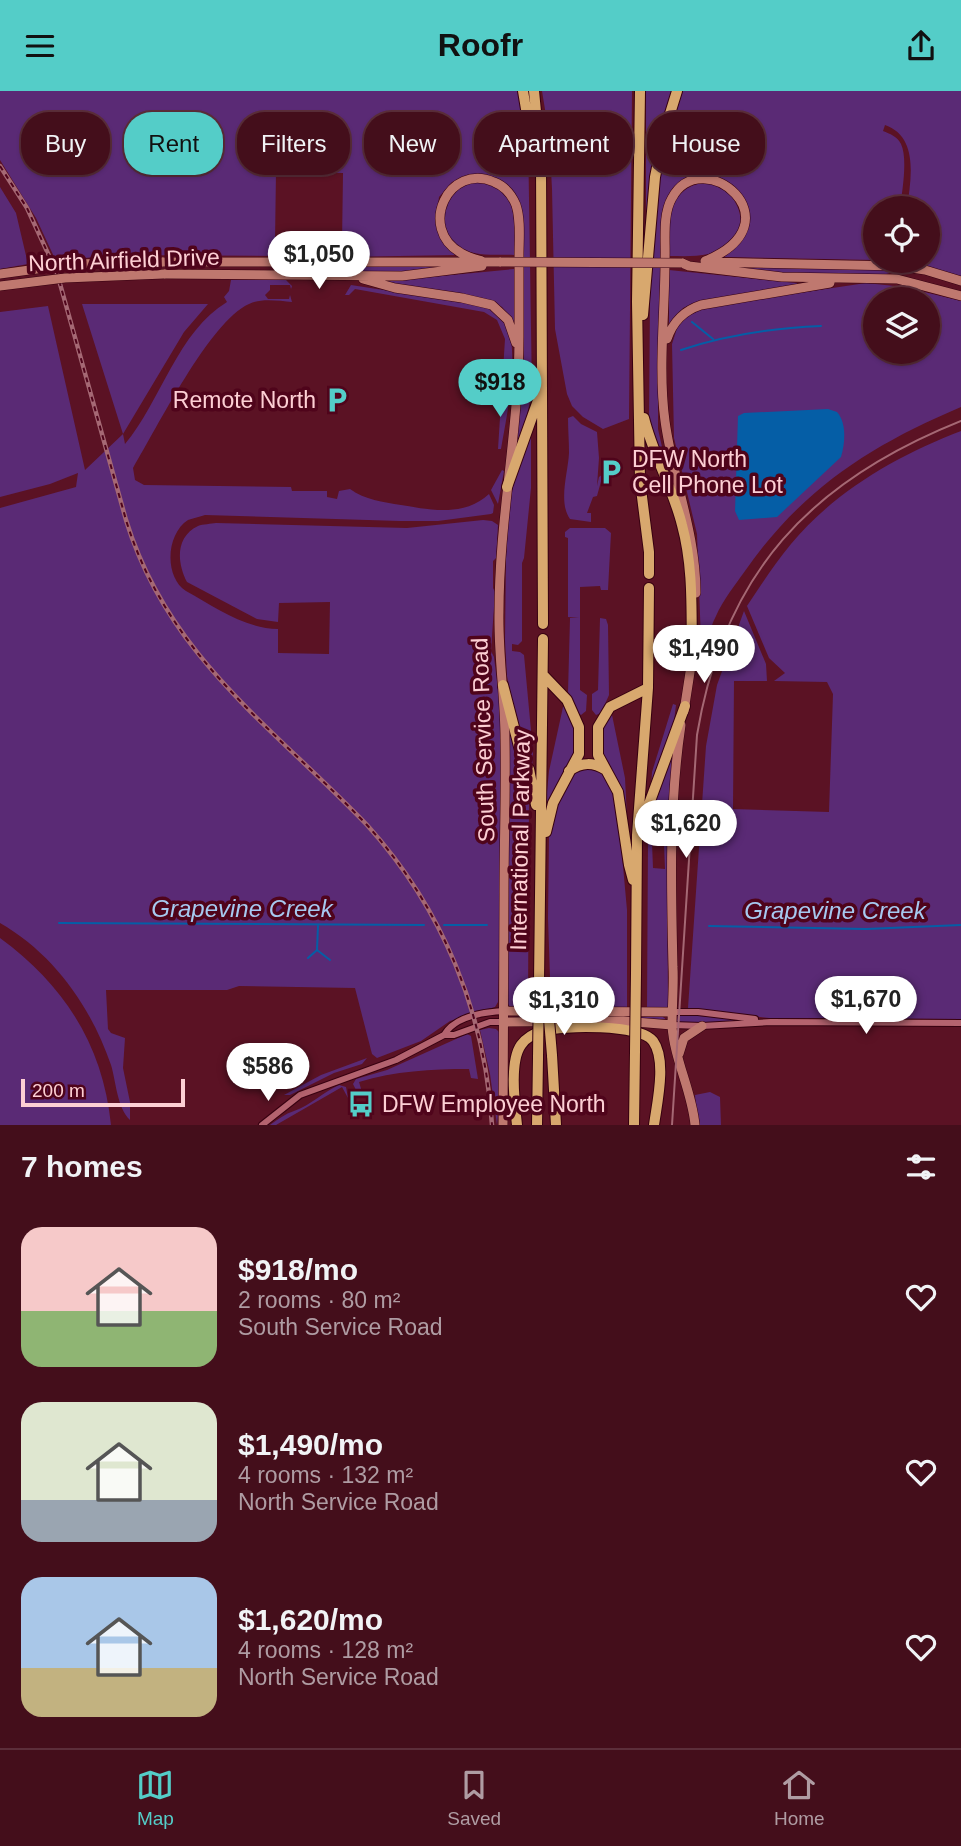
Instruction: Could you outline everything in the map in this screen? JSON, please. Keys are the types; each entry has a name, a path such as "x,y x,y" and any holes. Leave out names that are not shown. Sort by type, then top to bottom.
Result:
{"highway":[{"path":"523,91 542,218"},
{"path":"534,91 541,151 543,624"},
{"path":"640,91 637,302 640,481 649,552 649,574"},
{"path":"639,339 645,303 655,177 664,133 677,91"},
{"path":"507,487 544,386"},
{"path":"639,398 657,461 682,522 688,559 692,659"},
{"path":"634,1125 637,835 648,688 649,588"},
{"name":"International Parkway","path":"537,1125 542,983 539,967 543,639"},
{"path":"541,859 550,812 579,754 577,721 567,700 544,676"},
{"path":"503,685 541,820"},
{"path":"636,890 629,865 620,799 598,755 598,727 610,707 648,688"},
{"path":"637,835 685,706"},
{"path":"577,721 601,721"},
{"path":"569,771 587,764 599,766 608,772"},
{"path":"542,983 552,1055 556,1125"},
{"path":"517,1125 515,1064 520,1046 532,1035 555,1028 624,1029 644,1034 653,1041 661,1064 654,1125"}],"main road":[{"name":"South Service Road","path":"482,261 461,254 453,247 446,240 439,219 447,196 455,187 472,179 492,180 509,192 517,207 519,243 519,354 499,602 505,737 503,1125"},
{"path":"695,1125 692,1100 672,1025 671,882 676,757 696,621 695,560 666,428 663,351 666,231 670,199 676,191 691,181 712,179 731,188 740,199 745,220 742,231 731,248 722,255 705,261"},
{"name":"North Airfield Drive","path":"0,274 73,264 162,262 705,261 863,265"},
{"name":"North Airfield Drive","path":"0,286 65,278 164,274 351,276 433,273 501,262"},
{"name":"North Airfield Drive","path":"682,263 751,275 897,279 961,296"},
{"path":"897,279 898,273"},
{"name":"North Airfield Drive","path":"935,273 961,281"},
{"path":"351,276 395,288 462,298 492,306 508,320 519,354"},
{"path":"663,351 674,324 690,309 747,296 828,283 837,279"},
{"path":"504,1011 673,1012"},
{"path":"504,1021 623,1021 672,1025"},
{"path":"679,1055 684,1038 702,1026"}],"street":[{"path":"444,1035 449,1026 469,1017 504,1011"},
{"path":"673,1012 698,1012 771,1022"},
{"path":"262,1125 290,1103 314,1090 396,1060 444,1035 454,1035 490,1022 504,1021"},
{"path":"672,1025 771,1022 961,1023"}],"shaded area":[{"path":"0,91 520,91 524,112 474,112 474,175 452,182 439,197 436,218 441,237 457,255 340,257 335,252 334,243 342,243 343,175 350,175 350,112 237,112 237,175 276,175 275,242 283,243 281,255 277,256 114,255 56,261 36,218 0,160"},
{"path":"542,91 632,91 632,112 545,112"},
{"path":"646,91 672,91 668,112 647,112 647,175 655,175 646,213"},
{"path":"683,91 961,91 961,276 940,271 940,196 908,196 911,172 908,149 896,131 885,125 883,131 895,137 903,150 902,196 863,196 863,260 725,257 740,236 740,196 703,176 667,200 658,368 658,429 671,487 649,419 650,298 660,175 765,175 765,112 675,112"},
{"path":"489,175 529,175 532,392 524,428 513,459 520,387 524,386 523,245 521,221 499,180"},
{"path":"551,175 631,175 629,419 603,429 583,417 572,406 567,394 555,329"},
{"path":"482,181 504,192 512,210 515,241 515,324 502,307 483,298 389,284 389,281 514,269 514,255 466,251 452,242 443,226 444,208 453,192 463,185"},
{"path":"706,182 717,185 733,199 741,218 740,229 727,246 714,253 669,256 670,220 676,200 692,186"},
{"path":"0,187 16,213 28,264 0,269"},
{"path":"453,264 452,267 404,273 345,271 345,266"},
{"path":"730,265 863,267 863,273 890,273 782,274 729,268"},
{"path":"669,270 797,285 690,305 683,308 669,325"},
{"path":"231,280 286,280 292,286 291,289 290,285 270,285 270,290 265,295 268,299 289,299 290,295 292,302 264,300 249,304 234,314 201,353 133,468 135,480 144,485 291,487 292,491 327,491 327,497 337,499 339,491 350,489 374,500 435,510 469,506 489,494 494,505 493,513 438,521 205,515 188,520 175,535 170,555 174,576 186,591 230,616 253,625 278,629 278,653 329,654 330,602 279,603 278,622 257,619 187,582 180,559 185,537 198,526 216,523 407,528 492,521 498,525 496,558 493,561 495,592 491,651 501,715 502,835 498,1002 495,1007 450,1021 421,1041 377,1058 372,1054 355,988 239,986 227,990 106,990 108,1029 111,1033 125,1038 123,1068 130,1102 130,1120 120,1102 103,1044 81,1003 54,966 0,923 0,508 76,487 78,473 50,484 0,497 0,312 48,306 85,470 123,434 125,444 138,427 195,330 227,302 224,297 229,291"},
{"path":"866,283 904,287 863,287 863,364 940,364 940,296 961,301 961,407 868,454 815,493 790,516 767,542 722,604 711,628 702,668 697,534 674,438 672,344 678,325 690,313 712,306"},
{"path":"351,285 487,306 503,318 512,347 512,365 501,449 498,449 505,339 497,320 484,312 355,289 345,295"},
{"path":"82,304 208,304 184,332 123,434"},
{"path":"573,416 581,424 597,432 597,486 599,477 603,474 597,496 593,497 587,513 591,513 591,522 570,519 566,512 568,418"},
{"path":"961,431 961,1019 769,1018 688,1008 706,746 717,685 744,611 766,664 767,681 734,681 733,809 829,812 833,694 827,682 774,681 785,673 769,658 747,606 785,551 827,507 891,463"},
{"path":"531,434 531,488 522,563 522,641 518,645 512,644 512,651 524,655 533,752 532,770 507,676 505,640 509,511 514,480"},
{"path":"502,470 504,471 498,504 491,490"},
{"path":"570,528 605,528 611,533 608,590 601,590 600,586 580,587 580,690 587,695 586,711 581,715 568,692 570,618 579,618 568,617 568,538 565,537 565,532"},
{"path":"600,618 606,619 608,625 609,695 601,713 596,715 592,710 592,694 598,690"},
{"path":"673,704 676,705 674,721 651,788 652,772"},
{"path":"563,707 568,707 574,722 576,749 567,774 545,812 549,771"},
{"path":"611,710 625,778 628,837 623,811 601,756 601,724"},
{"path":"508,723 524,770 529,800 528,1008 511,1008 508,1004"},
{"path":"670,757 668,831 654,833 652,843 653,868 665,869 664,845 667,845 668,1008 647,1009 648,840 652,810"},
{"path":"596,768 608,778 618,811 627,910 627,1009 551,1008 549,834 556,805 576,771"},
{"path":"0,938 43,976 76,1019 99,1069 107,1096 111,1125 0,1125"},
{"path":"678,1014 743,1020 696,1025 677,1024"},
{"path":"511,1016 661,1016 666,1019"},
{"path":"489,1028 500,1033 501,1077 497,1125 480,1030"},
{"path":"467,1034 471,1036 478,1079 471,1078 469,1069 441,1069 400,1073 359,1082 362,1092 358,1094 353,1084 356,1079 387,1070"},
{"path":"367,1058 362,1064 334,1073 290,1095 284,1095 321,1075"},
{"path":"339,1085 346,1087 348,1098 342,1087 276,1125 270,1125 285,1115"},
{"path":"710,1092 720,1097 721,1125 698,1125 695,1095"}],"water":[{"path":"828,409 837,412 844,428 841,457 777,517 739,520 735,511 738,416 744,413"}],"waterway":[{"path":"692,322 713,339"},
{"path":"681,350 750,333 821,326"},
{"name":"Grapevine Creek","path":"59,923 424,925"},
{"name":"Grapevine Creek","path":"444,925 487,925"},
{"name":"Grapevine Creek","path":"709,926 866,929 961,925"},
{"path":"308,958 317,950 318,926"},
{"path":"317,950 330,960"}],"tram line":[{"path":"672,1125 697,735 710,677 729,626 753,580 783,539 819,504 860,472 908,445 961,421"}],"railway":[{"path":"0,166 27,208 57,273 126,520 145,568 168,612 196,651 261,722 367,825 394,857 418,892 438,927 469,1003 488,1083 492,1125"}],"place":[{"name":"Remote North","path":"337,400"},
{"name":"DFW North Cell Phone Lot","path":"611,472"},
{"name":"DFW Employee North","path":"361,1104"}]}
